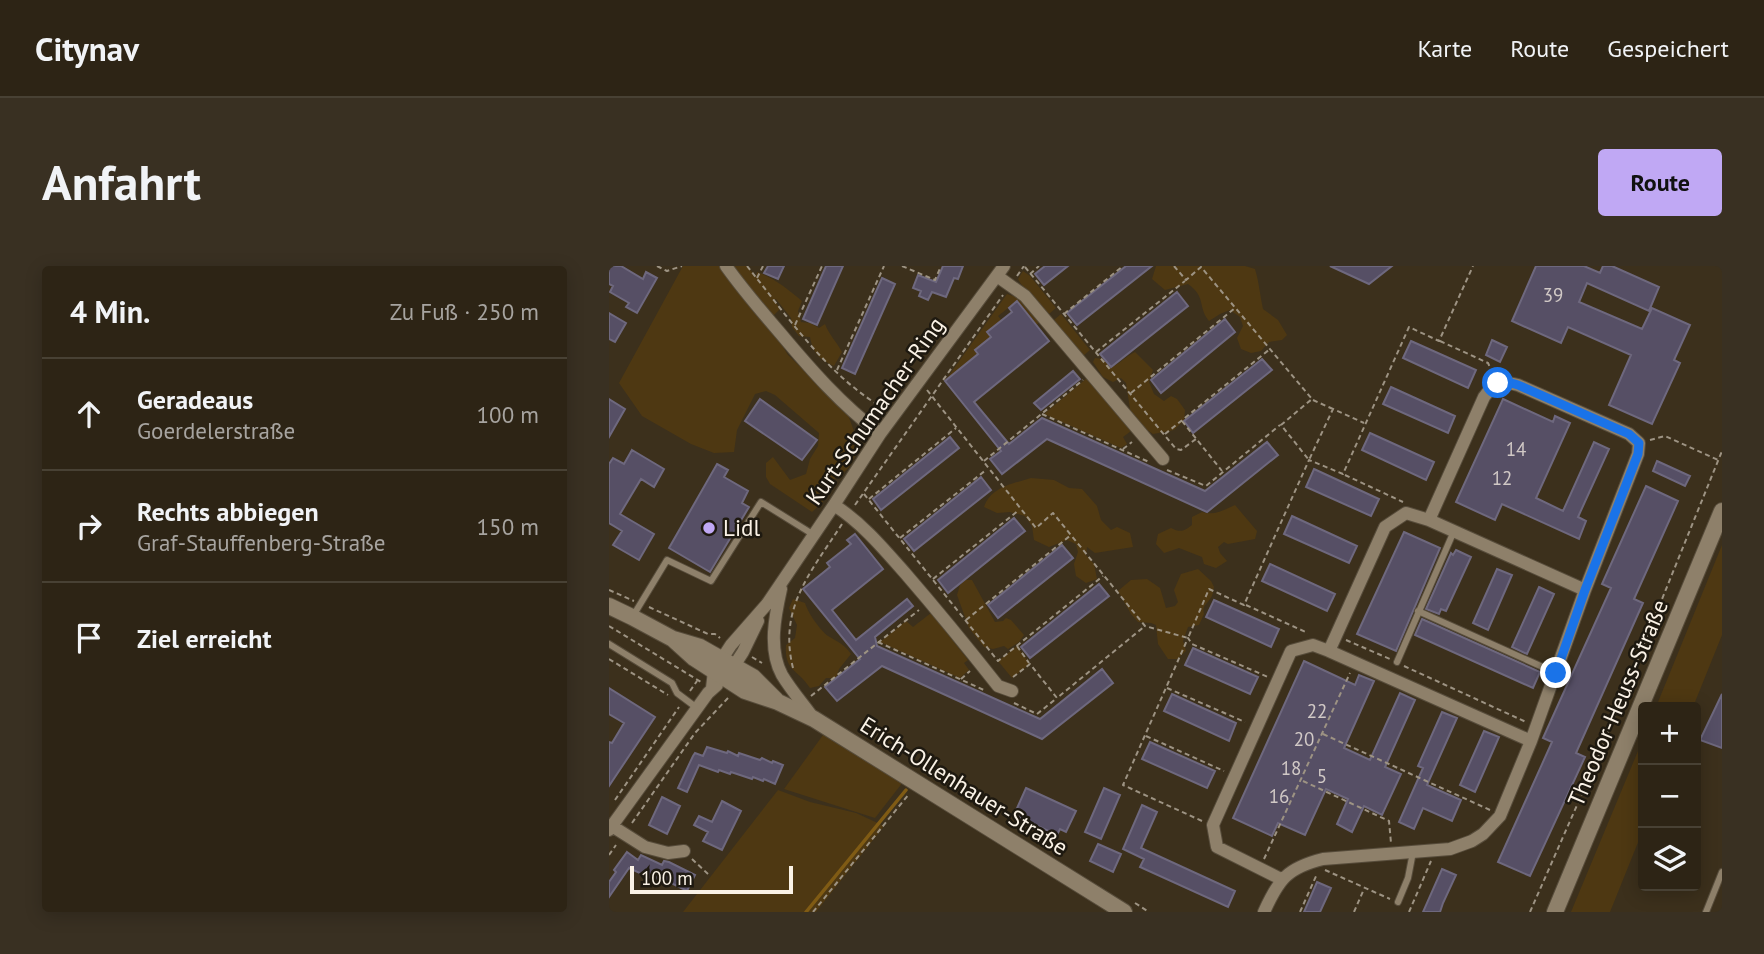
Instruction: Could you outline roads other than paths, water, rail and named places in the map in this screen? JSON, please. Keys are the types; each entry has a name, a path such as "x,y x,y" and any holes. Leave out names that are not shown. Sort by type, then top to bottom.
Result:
{"street":[{"path":"726,266 815,375 855,415 880,434"},
{"path":"1000,271 1092,373 1163,459"},
{"name":"Kurt-Schumacher-Ring","path":"611,828 697,708 880,434 1000,271"},
{"path":"1263,912 1282,879 1308,863 1324,859 1450,849 1472,841 1500,816 1537,727 1585,590 1638,454 1639,443 1629,434 1518,385 1498,383 1484,397 1429,520"},
{"path":"834,505 849,514 870,533 930,601 998,686 1012,684"},
{"name":"Theodor-Heuss-Straße","path":"1555,912 1722,511"},
{"path":"1329,651 1385,527 1406,513 1429,520 1585,590"},
{"name":"Kurt-Schumacher-Ring","path":"782,582 776,614 776,658 781,673 814,719"},
{"name":"Erich-Ollenhauer-Straße","path":"609,606 636,610 673,639 701,647 718,674 757,680 778,702 814,719 1124,912"},
{"path":"1282,879 1217,847 1213,825 1291,652 1313,645 1531,741"},
{"path":"611,828 645,847 668,853 684,851"}],"lane":[{"path":"636,610 667,560 711,581 761,502 814,535"},
{"path":"1397,662 1454,531"},
{"path":"1418,611 1556,673"},
{"path":"610,648 672,683 683,702 697,708"},
{"path":"1398,902 1408,878 1413,852"},
{"path":"1706,912 1722,872"}],"waterway":[{"path":"806,912 906,790"}],"place":[{"name":"Lidl","path":"709,528"}]}
